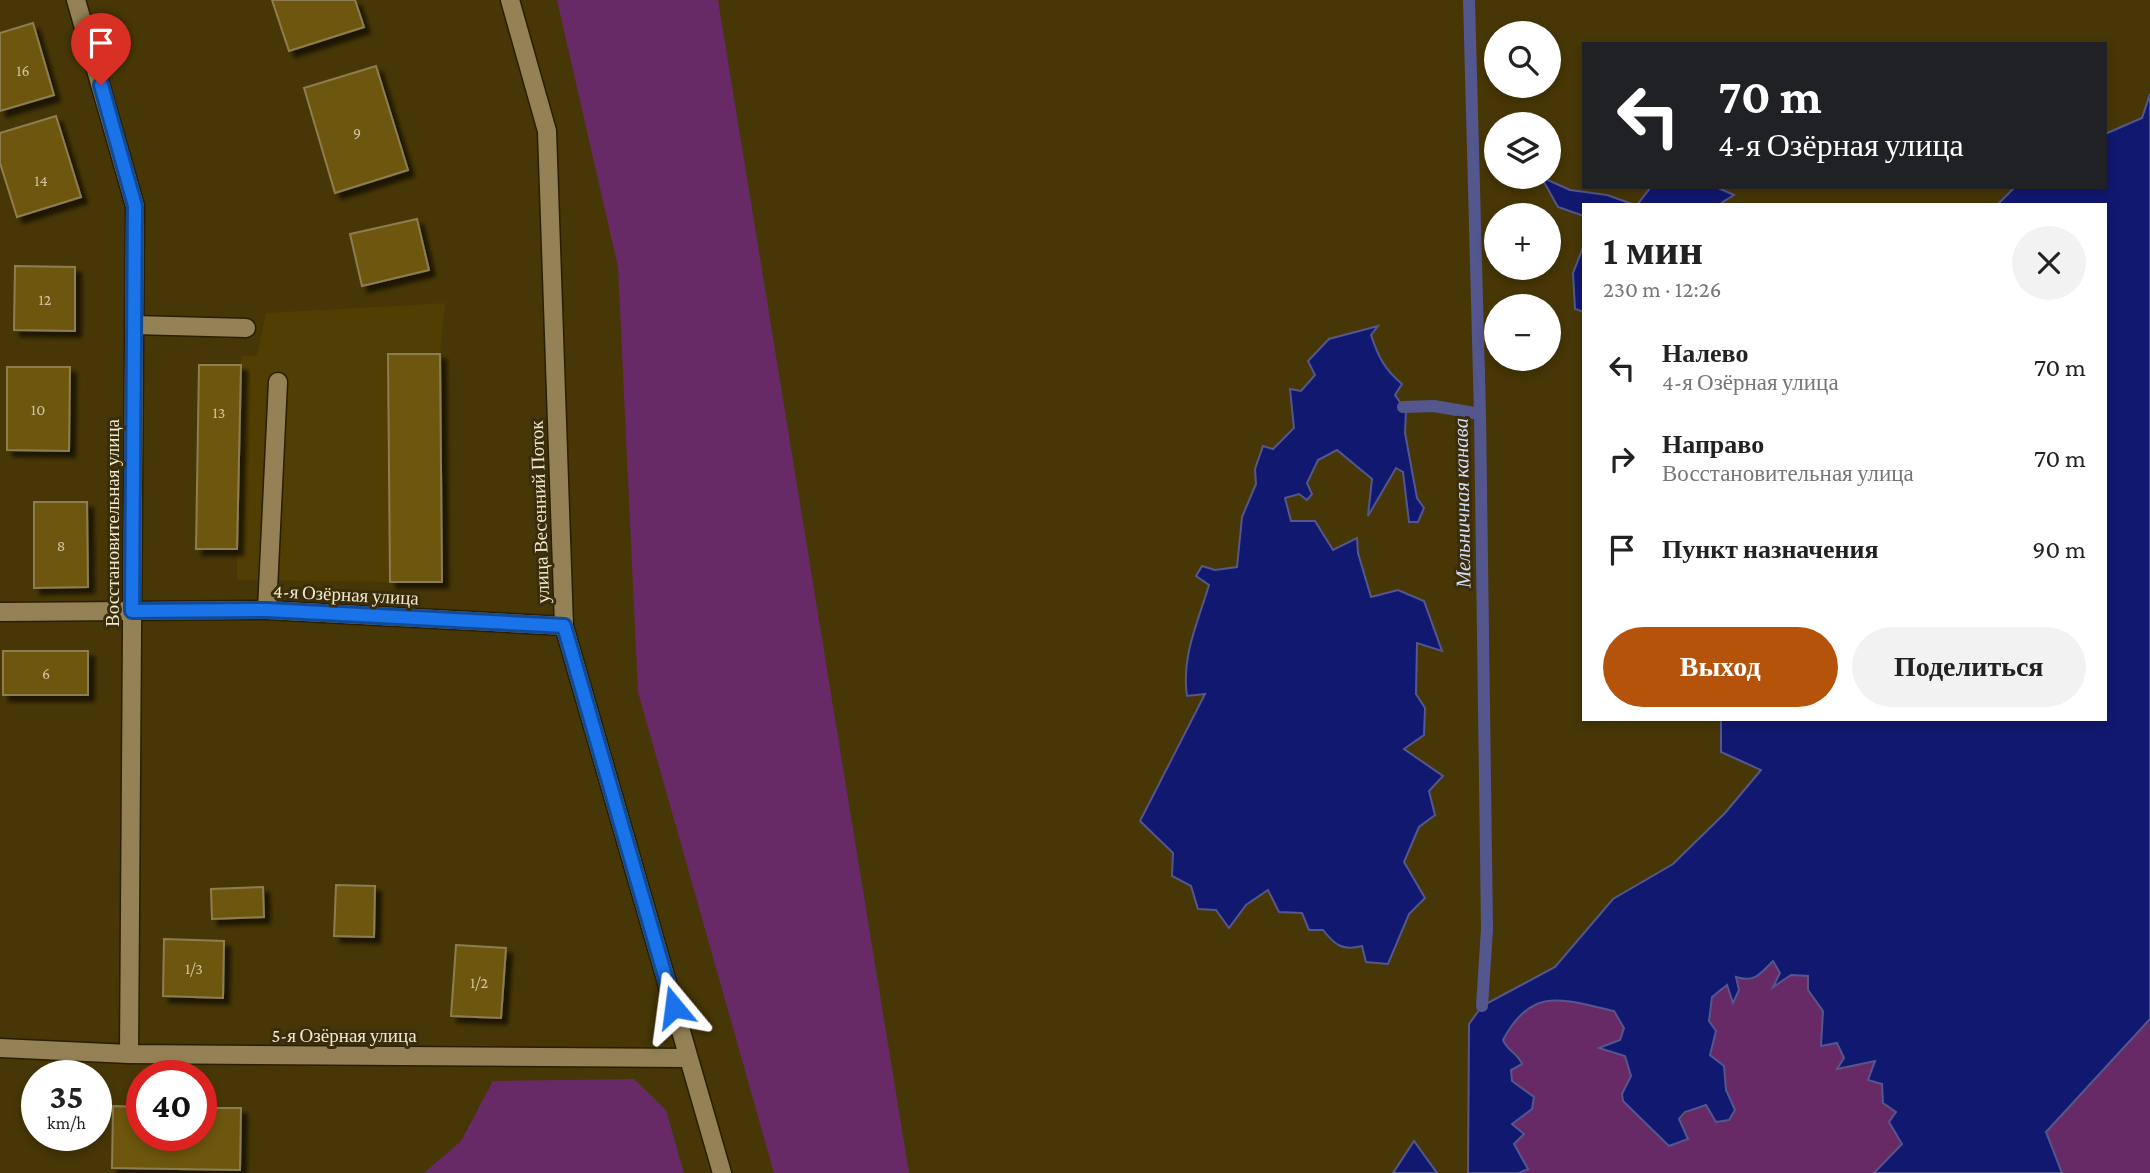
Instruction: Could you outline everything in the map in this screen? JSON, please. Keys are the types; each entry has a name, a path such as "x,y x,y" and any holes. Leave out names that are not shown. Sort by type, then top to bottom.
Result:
{"street":[{"name":"Восстановительная улица","path":"76,0 135,206 129,1054"},
{"name":"улица Весенний Поток","path":"510,0 547,131 564,626 722,1173"},
{"path":"134,325 246,328"},
{"path":"267,610 278,382"},
{"name":"4-я Озёрная улица","path":"0,611 267,610 564,626"},
{"name":"5-я Озёрная улица","path":"0,1048 129,1054 688,1058"}],"shaded area":[{"path":"557,0 718,0 909,1173 774,1173 638,692 618,267"},
{"path":"2150,94 2150,1019 2046,1132 2062,1173 1874,1173 1902,1144 1889,1122 1896,1112 1883,1103 1882,1084 1868,1080 1875,1061 1837,1069 1844,1058 1837,1043 1821,1046 1823,1011 1808,990 1808,976 1791,975 1773,987 1780,973 1773,961 1753,978 1736,977 1739,990 1733,1003 1727,985 1712,997 1709,1021 1716,1031 1710,1055 1724,1066 1726,1090 1735,1110 1729,1120 1716,1122 1706,1105 1685,1112 1679,1119 1688,1139 1669,1146 1623,1101 1622,1094 1631,1076 1625,1056 1599,1048 1620,1040 1624,1028 1614,1011 1580,1003 1551,1001 1526,1011 1503,1040 1522,1064 1511,1070 1512,1081 1534,1097 1532,1109 1512,1124 1524,1134 1514,1144 1528,1169 1519,1173 1468,1173 1469,1024 1482,1006 1555,967 1613,899 1673,864 1725,813 1761,770 1721,752 1721,721 2107,721 2107,203 1999,203 2013,189 2107,189 2107,133 2142,118"},
{"path":"1561,186 1570,190 1607,195 1629,203 1582,203 1582,215 1561,208 1561,203 1556,203 1548,189 1561,189"},
{"path":"1649,189 1720,189 1734,195 1721,203 1639,203"},
{"path":"1582,250 1582,311 1575,309 1573,273"},
{"path":"445,303 440,354 390,582 237,580 237,549 196,549 199,365 240,365 242,356 257,356 266,313"},
{"path":"1378,326 1371,335 1376,349 1382,362 1402,384 1395,395 1406,411 1405,433 1417,498 1424,508 1418,522 1409,522 1403,472 1396,468 1368,516 1372,479 1337,450 1318,460 1307,483 1312,494 1307,500 1299,494 1285,498 1291,521 1315,521 1333,550 1357,538 1358,553 1371,597 1398,590 1424,601 1442,651 1417,643 1416,694 1425,708 1424,735 1404,749 1443,776 1429,791 1435,815 1419,827 1404,862 1425,898 1409,914 1388,964 1366,962 1362,946 1344,947 1335,943 1323,930 1309,930 1302,913 1279,912 1268,890 1246,905 1229,928 1216,910 1198,909 1191,886 1172,876 1173,853 1140,821 1205,694 1187,696 1188,653 1209,585 1196,576 1202,566 1215,570 1237,567 1242,517 1256,484 1255,469 1263,446 1273,449 1294,428 1290,389 1301,391 1315,375 1308,361 1329,339"},
{"path":"1773,961 1780,973 1774,986 1791,975 1808,976 1808,990 1823,1011 1821,1045 1837,1042 1844,1058 1838,1068 1876,1060 1882,1084 1896,1112 1889,1122 1902,1144 1874,1173 1519,1173 1528,1169 1514,1144 1512,1124 1532,1109 1534,1098 1512,1081 1511,1070 1519,1056 1506,1047 1503,1040 1525,1011 1537,1004 1564,1001 1614,1011 1624,1028 1620,1040 1600,1048 1625,1056 1631,1076 1622,1094 1623,1101 1669,1146 1685,1115 1726,1090 1724,1066 1710,1055 1716,1031 1709,1021 1712,997 1728,984 1734,1002 1736,977"},
{"path":"2150,1019 2150,1173 2062,1173 2046,1132"},
{"path":"634,1079 666,1110 684,1173 424,1173 461,1141 493,1081"},
{"path":"1414,1141 1437,1173 1393,1173"}],"building":[{"path":"272,0 355,0 364,27 289,51"},
{"path":"33,23 54,95 0,111 0,33"},
{"path":"376,66 408,170 335,193 304,88"},
{"path":"56,116 81,197 17,217 0,163 0,133"},
{"path":"417,219 429,270 362,286 350,234"},
{"path":"15,266 75,267 75,331 14,330"},
{"path":"388,354 440,354 442,582 390,582"},
{"path":"199,365 241,365 237,549 196,549"},
{"path":"7,367 70,367 69,451 7,450"},
{"path":"34,502 87,502 88,587 34,588"},
{"path":"3,651 88,651 88,695 3,695"},
{"path":"336,885 375,886 374,937 334,936"},
{"path":"263,887 264,917 212,919 211,889"},
{"path":"164,939 224,941 223,998 163,996"},
{"path":"456,945 506,948 501,1018 451,1016"},
{"path":"113,1106 126,1106 126,1151 217,1151 217,1108 241,1108 240,1170 112,1168"}],"waterway":[{"name":"Мельничная канава","path":"1469,0 1480,414 1487,929 1482,1006"},
{"path":"1403,407 1434,406 1480,414"}],"route":[{"path":"101,85 135,206 132,611 267,610 564,626 674,1007"}]}
